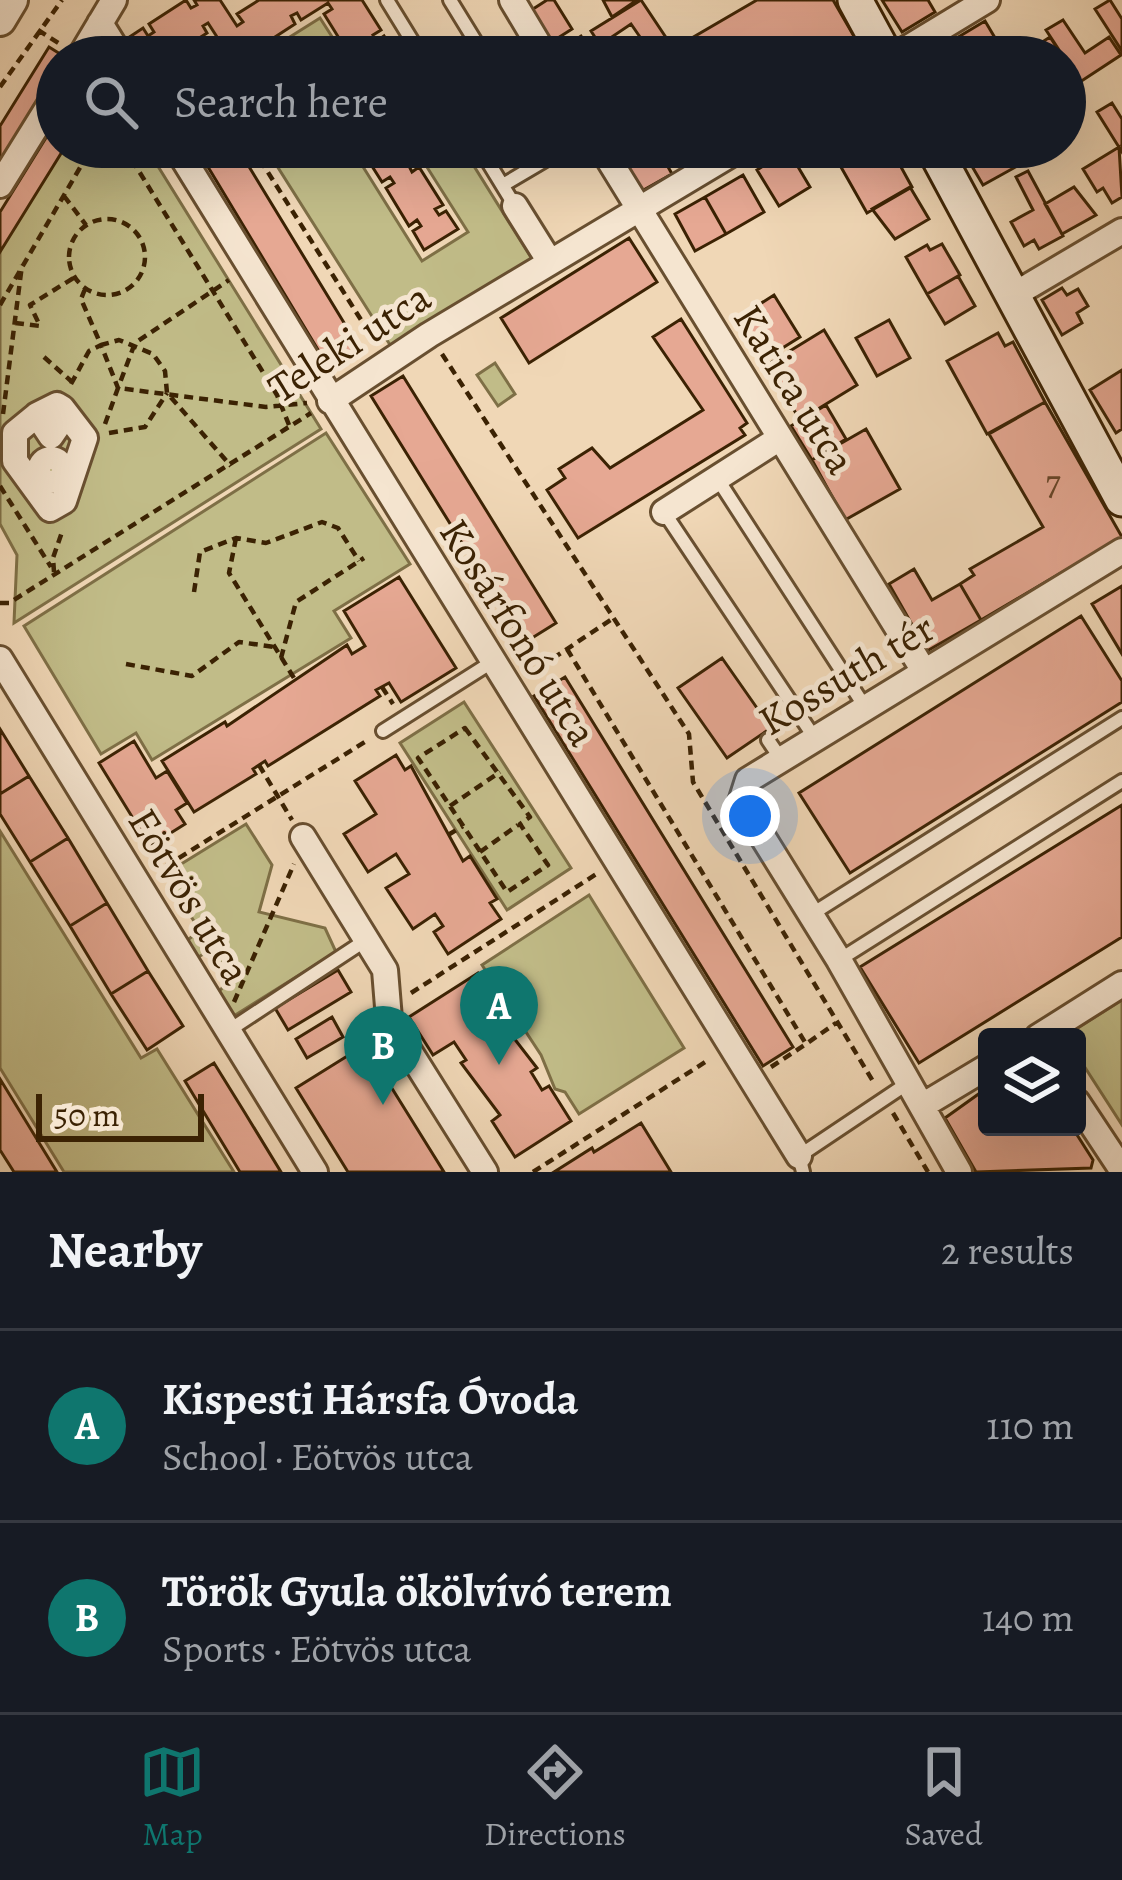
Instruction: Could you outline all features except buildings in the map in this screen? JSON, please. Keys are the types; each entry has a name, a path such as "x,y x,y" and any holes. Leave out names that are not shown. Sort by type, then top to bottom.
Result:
{"main road":[{"path":"855,0 877,36"},
{"path":"944,168 1122,499"}],"street":[{"path":"0,20 12,0"},
{"path":"92,36 114,0"},
{"path":"512,0 534,36"},
{"path":"926,36 987,0"},
{"path":"100,23 108,36"},
{"path":"0,185 36,127"},
{"name":"Kosárfonó utca","path":"189,168 801,1164"},
{"name":"Katica utca","path":"614,168 924,671"},
{"name":"Teleki utca","path":"330,400 429,334 707,168"},
{"path":"509,196 550,262"},
{"path":"1012,296 1122,231"},
{"path":"57,405 71,406 85,438 82,450 54,452 57,405"},
{"path":"664,512 780,438"},
{"name":"Kossuth tér","path":"959,1172 812,914 741,802 748,779 774,750 814,737 1122,551"},
{"name":"Eötvös utca","path":"0,659 315,1172"},
{"path":"303,837 386,970 389,1019 485,1172"},
{"path":"1052,1028 1122,984"},
{"path":"922,1106 978,1072"},
{"path":"1086,1116 1122,1170"}],"lane":[{"path":"450,0 472,36"},
{"path":"392,2 411,36"},
{"path":"491,168 509,196 538,168"},
{"path":"717,478 865,707"},
{"path":"664,512 814,737"},
{"path":"383,730 492,662"},
{"path":"812,914 1122,718"},
{"path":"839,960 1122,781"},
{"path":"229,1030 366,940"},
{"path":"801,1164 908,1083"}],"path":[{"path":"36,36 62,0"},
{"path":"0,87 36,36"},
{"path":"0,305 79,168"},
{"path":"137,168 277,394 290,427"},
{"path":"265,168 388,362"},
{"path":"63,195 86,225"},
{"path":"110,219 133,229 145,264 122,293 85,289 75,277 70,249 86,225 110,219"},
{"path":"8,422 2,425 23,259"},
{"path":"102,432 135,344 248,267"},
{"path":"15,323 40,326 30,305 75,277"},
{"path":"85,289 81,299 118,388"},
{"path":"429,334 689,734 693,782 928,1172"},
{"path":"71,406 79,364 101,345 135,344 153,354 165,371 167,393 231,466"},
{"path":"44,357 73,382"},
{"path":"71,406 73,382"},
{"path":"118,388 278,406 330,400"},
{"path":"71,406 102,432 124,434 145,427 167,393"},
{"name":"Teleki utca","path":"0,603 9,603 330,400"},
{"path":"0,486 54,572"},
{"path":"54,572 52,558 67,517"},
{"path":"194,592 200,552 236,538 266,543 322,522 338,528 362,559 296,602 281,658"},
{"path":"236,538 229,573 294,678"},
{"path":"508,688 612,620"},
{"path":"126,664 192,676 238,642 274,647"},
{"path":"567,649 806,1044"},
{"path":"480,852 520,824 530,818 500,772 465,728 418,758 480,852 507,892 548,865 520,824"},
{"path":"166,866 383,730"},
{"path":"229,1030 229,1012 283,901 303,837 259,765"},
{"path":"450,806 500,772"},
{"path":"448,836 463,826"},
{"path":"391,1006 615,861"},
{"path":"751,1080 837,1022"},
{"path":"533,1172 730,1047"}],"shaded area":[{"path":"320,18 332,36 291,36"},
{"path":"42,168 159,168 321,429 14,623 17,555 0,524 0,226"},
{"path":"278,168 364,168 422,261 468,232 428,168 475,168 532,259 392,348"},
{"path":"495,363 515,394 498,406 477,375"},
{"path":"326,433 410,564 334,611 351,638 152,760 136,733 101,754 24,626"},
{"path":"464,702 571,868 507,910 400,743"},
{"path":"246,824 272,865 259,912 325,928 336,952 229,1019 215,996 231,978 212,949 195,959 186,941 200,931 165,874"},
{"path":"0,831 141,1058 157,1049 234,1172 64,1172 0,1068"},
{"path":"589,895 684,1048 579,1114 565,1092 555,1089 541,1055 482,965"},
{"path":"1122,1000 1122,1125 1086,1069 1086,1028 1078,1028"}],"place":[{"name":"Kispesti Hársfa Óvoda","path":"499,1065"},
{"name":"Török Gyula ökölvívó terem","path":"383,1105"}]}
